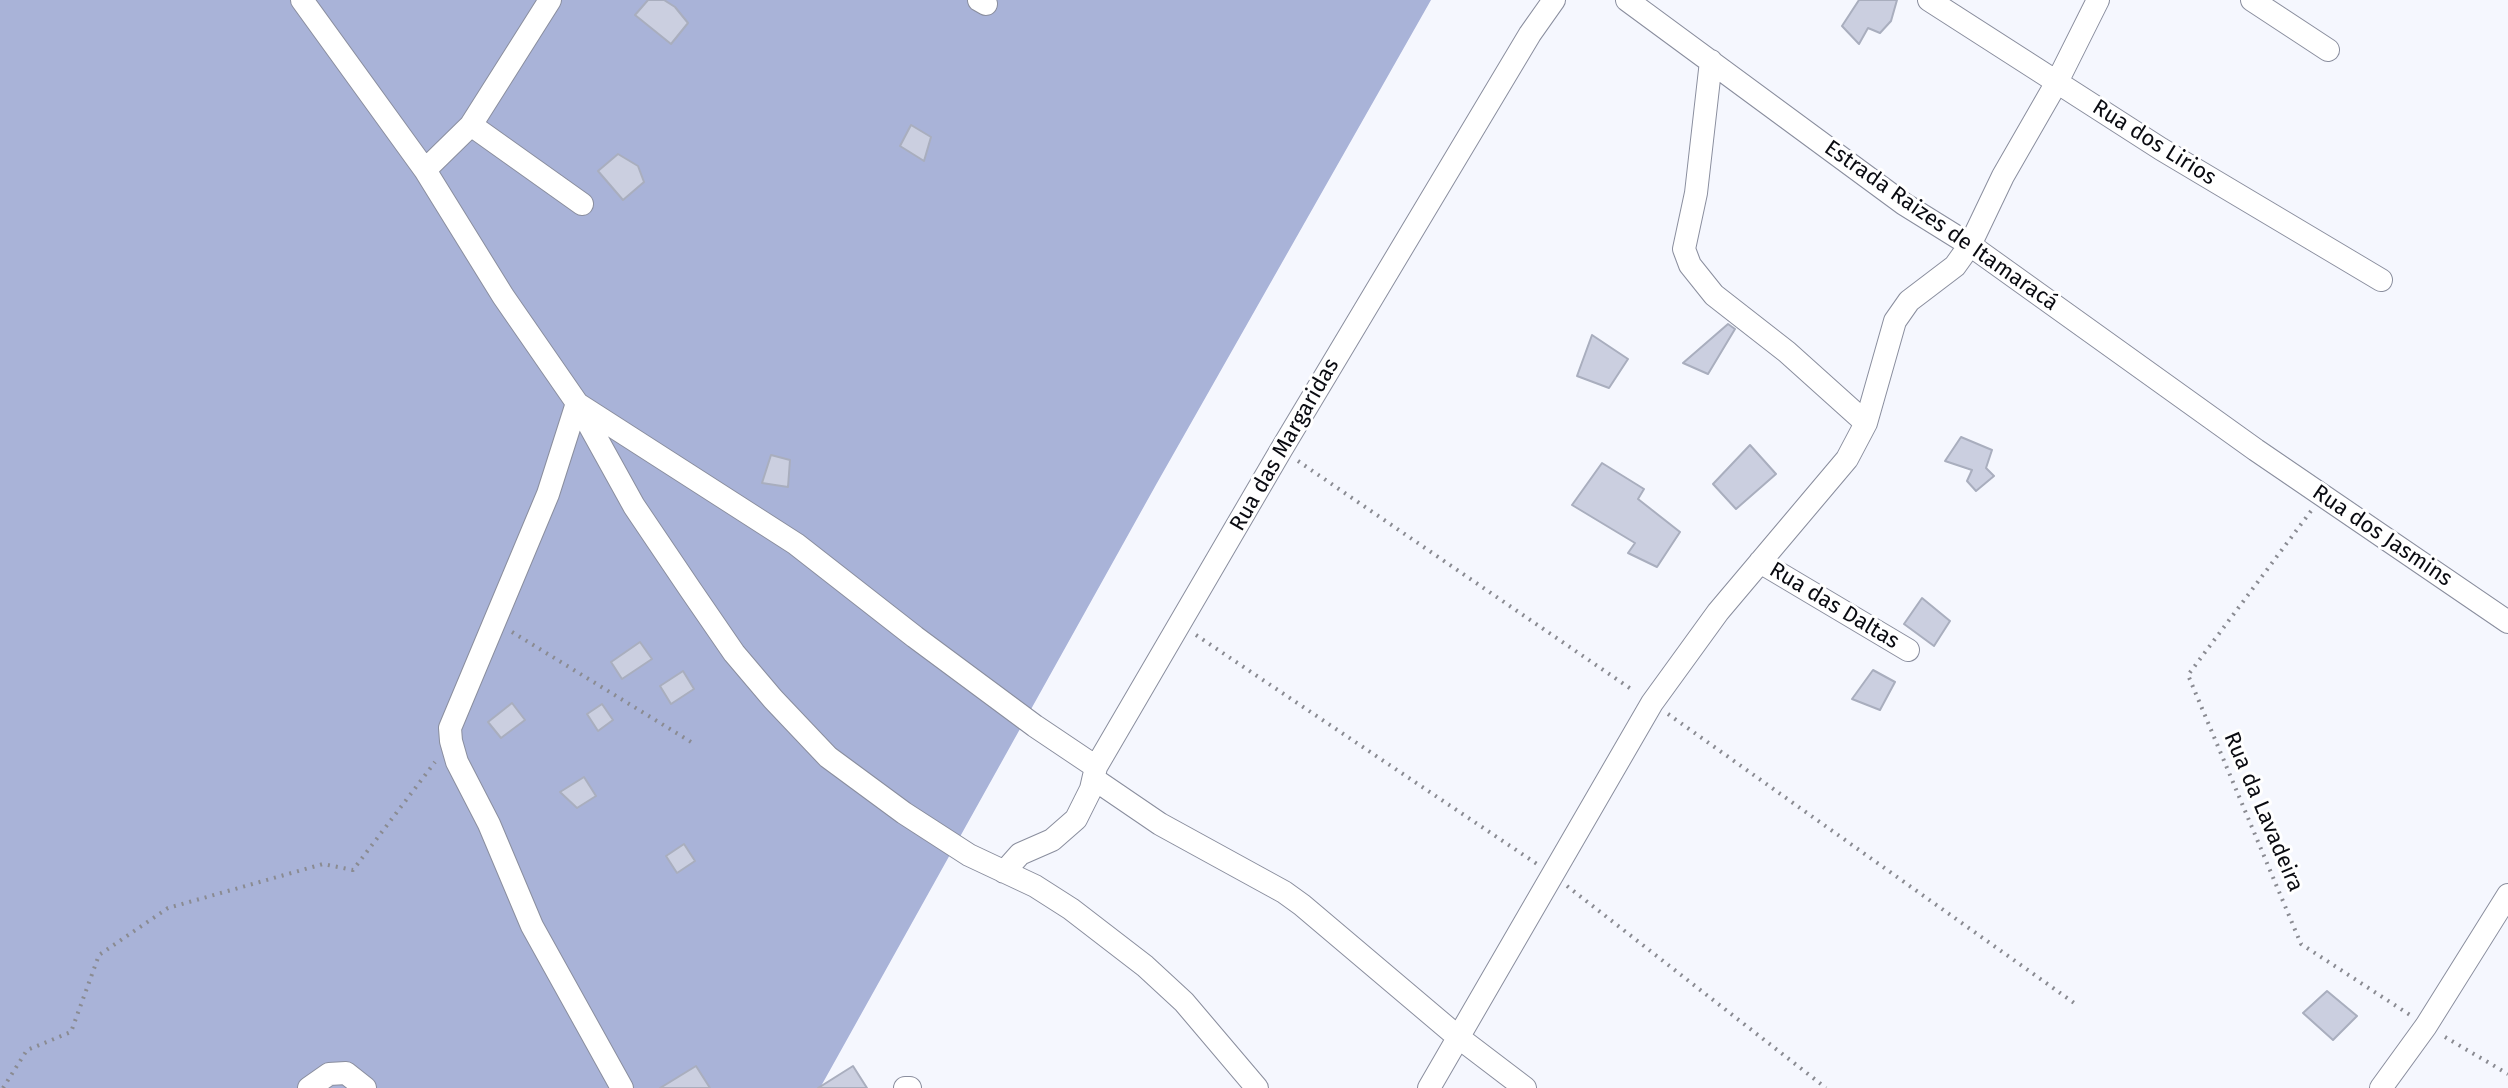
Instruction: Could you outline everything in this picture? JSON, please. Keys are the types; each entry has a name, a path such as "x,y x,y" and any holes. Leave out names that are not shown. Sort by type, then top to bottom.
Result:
{"street":[{"path":"302,0 425,170 503,296 577,403 634,506 734,653 773,699 828,757 942,839 1035,886 1071,909 1145,966 1184,1002 1257,1088"},
{"path":"425,170 471,125 550,0"},
{"name":"Rua das Margaridas","path":"1004,872 1020,854 1052,840 1076,819 1084,806 1095,773 1281,450 1523,46 1554,0"},
{"name":"Estrada Raizes de Itamaracá","path":"1627,0 1904,204 1970,245 2256,450"},
{"name":"Rua dos Lirios","path":"1929,0 2161,149 2381,280"},
{"path":"1429,1088 1652,703 1718,612 1847,459 1866,423 1895,321 1909,301 1955,266 1970,245 2003,176 2057,82 2098,0"},
{"path":"2252,0 2328,50"},
{"path":"1711,61 1696,193 1684,249 1690,265 1714,295 1787,352 1866,423"},
{"path":"471,125 582,204"},
{"path":"577,403 548,494 497,622 450,728 457,762 489,824 532,926 622,1088"},
{"path":"577,403 796,544 1160,824 1284,892 1458,1037 1525,1088"},
{"name":"Rua dos Jasmins","path":"2256,450 2508,622"},
{"name":"Rua das Daltas","path":"1760,562 1908,650"},
{"path":"2381,1088 2426,1026 2508,895"},
{"path":"309,1088 329,1074 346,1073 365,1088"}],"path":[{"path":"1281,450 1652,703 2077,1005"},
{"name":"Rua da Lavadeira","path":"2323,495 2188,675 2301,944 2426,1026 2508,1074"},
{"path":"497,622 696,745"},
{"path":"1181,624 1553,875 1826,1088"},
{"path":"3,1088 27,1050 71,1032 99,955 168,908 323,864 353,870 451,741"}],"shaded area":[{"path":"0,0 1431,0 1157,483 820,1088 0,1088"}],"building":[{"path":"648,0 664,0 675,7 688,23 671,44 635,15"},
{"path":"1859,0 1897,0 1891,21 1880,33 1868,28 1859,44 1842,26"},
{"path":"911,125 931,137 924,161 900,146"},
{"path":"618,154 638,166 644,182 623,200 598,171"},
{"path":"1728,324 1735,329 1708,374 1683,363"},
{"path":"1592,335 1628,359 1609,388 1577,376"},
{"path":"1961,437 1992,450 1986,468 1994,476 1976,491 1967,481 1972,470 1945,461"},
{"path":"1750,445 1776,474 1736,509 1713,484"},
{"path":"771,455 790,460 788,487 762,483"},
{"path":"1602,463 1644,489 1638,499 1680,532 1657,567 1628,553 1635,543 1572,505"},
{"path":"1922,598 1950,621 1934,646 1904,624"},
{"path":"640,642 652,659 622,679 611,662"},
{"path":"1873,670 1895,682 1880,710 1852,699"},
{"path":"683,671 694,689 671,704 660,686"},
{"path":"512,703 525,720 501,738 488,722"},
{"path":"602,704 613,720 598,731 587,714"},
{"path":"584,777 596,796 577,808 560,792"},
{"path":"684,844 695,861 677,873 666,856"},
{"path":"2327,991 2357,1016 2333,1040 2303,1013"},
{"path":"696,1066 710,1088 660,1088"},
{"path":"853,1066 867,1088 818,1088"}]}
